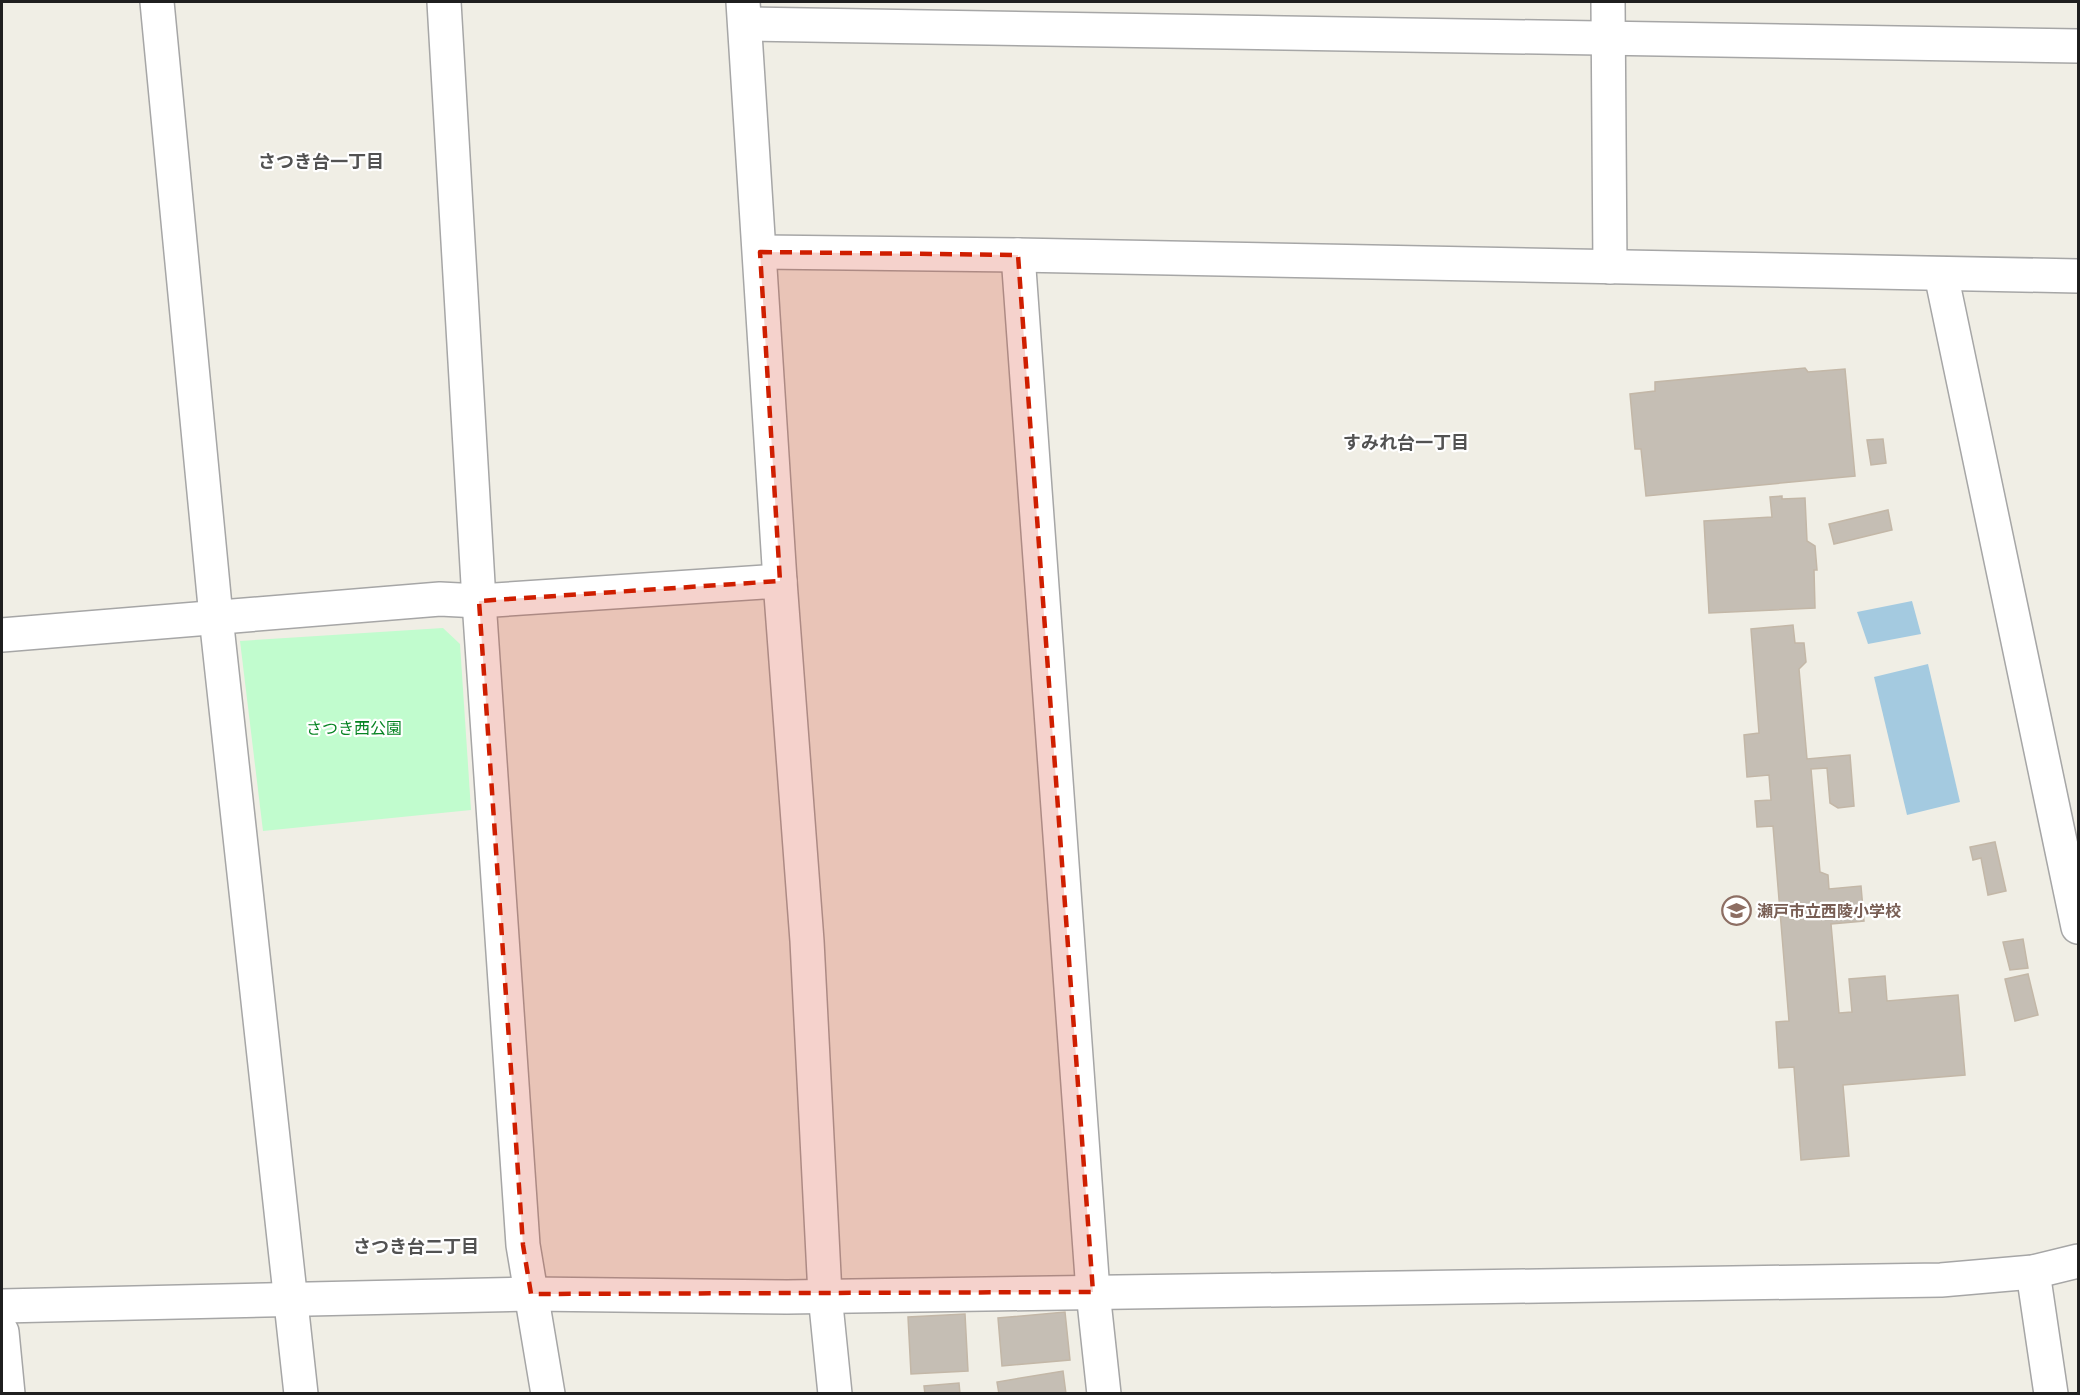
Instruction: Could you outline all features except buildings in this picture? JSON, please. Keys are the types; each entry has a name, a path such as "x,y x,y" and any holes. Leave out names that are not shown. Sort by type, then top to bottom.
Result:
{"street":[{"path":"157,2 216,617 301,1394"},
{"path":"444,2 479,601 523,1245 548,1394"},
{"path":"1608,2 1610,267"},
{"path":"835,1394 825,1296 807,940 780,581 744,13 1608,38 2079,46"},
{"path":"760,252 2079,276"},
{"path":"1018,255 1093,1292 1104,1394"},
{"path":"1941,274 2079,927"},
{"path":"2,635 440,599 479,601 780,581"},
{"path":"2,1306 531,1294 825,1296 1941,1280 2033,1272 2079,1261"},
{"path":"2033,1272 2051,1394"},
{"path":"2,1332 8,1394"}],"highlighted area":[{"path":"760,252 1018,255 1093,1292 531,1294 523,1245 479,601 780,581"}],"green space":[{"name":"さつき西公園","path":"443,628 460,644 471,810 263,831 240,641"}],"water":[{"path":"1912,601 1921,634 1868,644 1857,612"},
{"path":"1928,664 1960,802 1907,815 1874,677"}],"place":[{"name":"瀬戸市立西陵小学校","path":"1736,911"}],"district":[{"name":"さつき台一丁目","path":"321,161"},
{"name":"すみれ台一丁目","path":"1406,442"},
{"name":"さつき台二丁目","path":"416,1246"}]}
